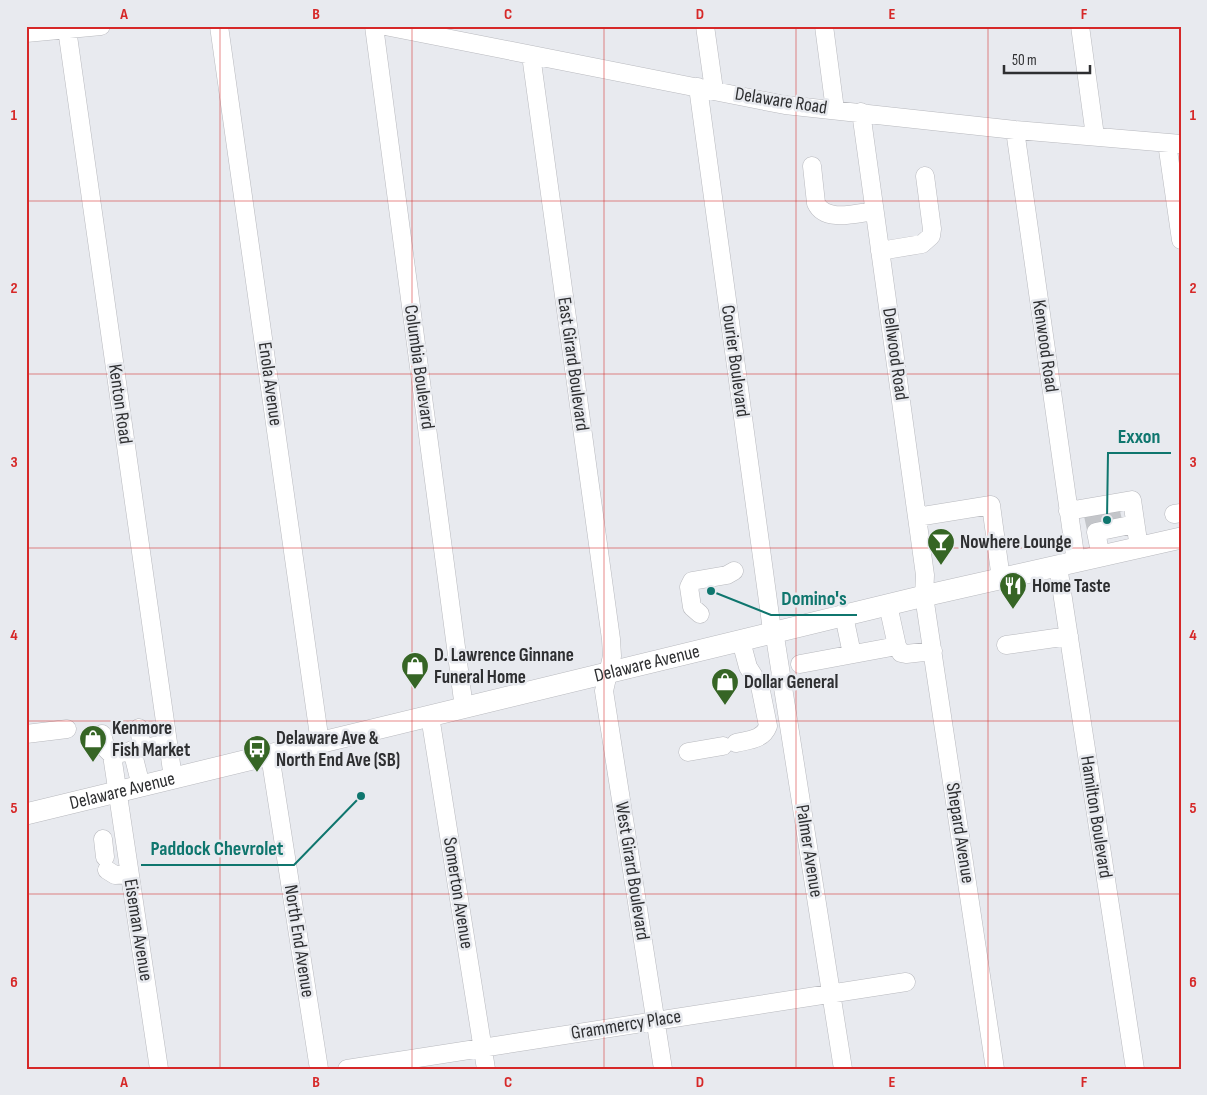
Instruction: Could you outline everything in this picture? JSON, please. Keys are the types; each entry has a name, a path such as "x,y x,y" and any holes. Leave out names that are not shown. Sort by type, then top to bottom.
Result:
{"main road":[{"name":"Delaware Avenue","path":"26,814 924,596 1181,538"}],"street":[{"path":"26,33 101,26"},
{"name":"Enola Avenue","path":"220,26 320,743"},
{"name":"Columbia Boulevard","path":"374,26 464,708"},
{"name":"Delaware Road","path":"386,26 466,34 531,55 785,105 1015,130 1174,143"},
{"name":"Courier Boulevard","path":"705,26 706,89 762,566 773,633"},
{"path":"824,26 835,110"},
{"path":"1080,26 1095,136"},
{"name":"Kenton Road","path":"67,29 173,778"},
{"name":"East Girard Boulevard","path":"531,55 611,639 612,656 608,673"},
{"name":"Dellwood Road","path":"860,112 926,575 924,596"},
{"name":"Kenwood Road","path":"1015,130 1086,522 1067,564"},
{"path":"1174,143 1181,240"},
{"path":"812,166 818,208 831,215 874,211"},
{"path":"880,251 922,244 932,236 925,176"},
{"path":"1086,522 1112,517 1132,500 1139,548"},
{"path":"918,518 991,506 1001,579"},
{"path":"1086,522 1112,517 1135,524"},
{"path":"1086,522 1101,557"},
{"name":"Hamilton Boulevard","path":"1067,564 1069,636 1135,1069"},
{"path":"700,614 692,607 689,587 692,581 727,575 734,571"},
{"name":"Shepard Avenue","path":"924,596 996,1069"},
{"path":"888,605 897,646 901,652 906,654 932,651"},
{"path":"844,616 852,654"},
{"name":"Palmer Avenue","path":"773,633 843,1069"},
{"path":"1006,645 1069,636"},
{"path":"688,752 760,737 766,731 768,726 760,686 748,667 741,641"},
{"path":"800,664 897,646"},
{"name":"West Girard Boulevard","path":"608,673 604,691 664,1069"},
{"name":"Somerton Avenue","path":"430,716 486,1069"},
{"path":"139,728 137,749 141,786"},
{"path":"26,734 67,729"},
{"name":"Eiseman Avenue","path":"102,734 106,750 112,755 159,1069"},
{"path":"112,755 168,743"},
{"name":"North End Avenue","path":"270,755 319,1069"},
{"path":"103,839 106,863 115,875 129,874"},
{"name":"Grammercy Place","path":"347,1069 906,982"}],"tunnel":[{"path":"1111,512 1114,525"},
{"path":"1093,515 1096,529"}],"place":[{"name":"Exxon","path":"1107,520"},
{"name":"Nowhere Lounge","path":"941,566"},
{"name":"Domino's","path":"711,591"},
{"name":"Home Taste","path":"1013,610"},
{"name":"D. Lawrence Ginnane Funeral Home","path":"415,690"},
{"name":"Dollar General","path":"725,706"},
{"name":"Kenmore Fish Market","path":"93,763"},
{"name":"Delaware Ave & North End Ave (SB)","path":"257,773"},
{"name":"Paddock Chevrolet","path":"361,796"}]}
